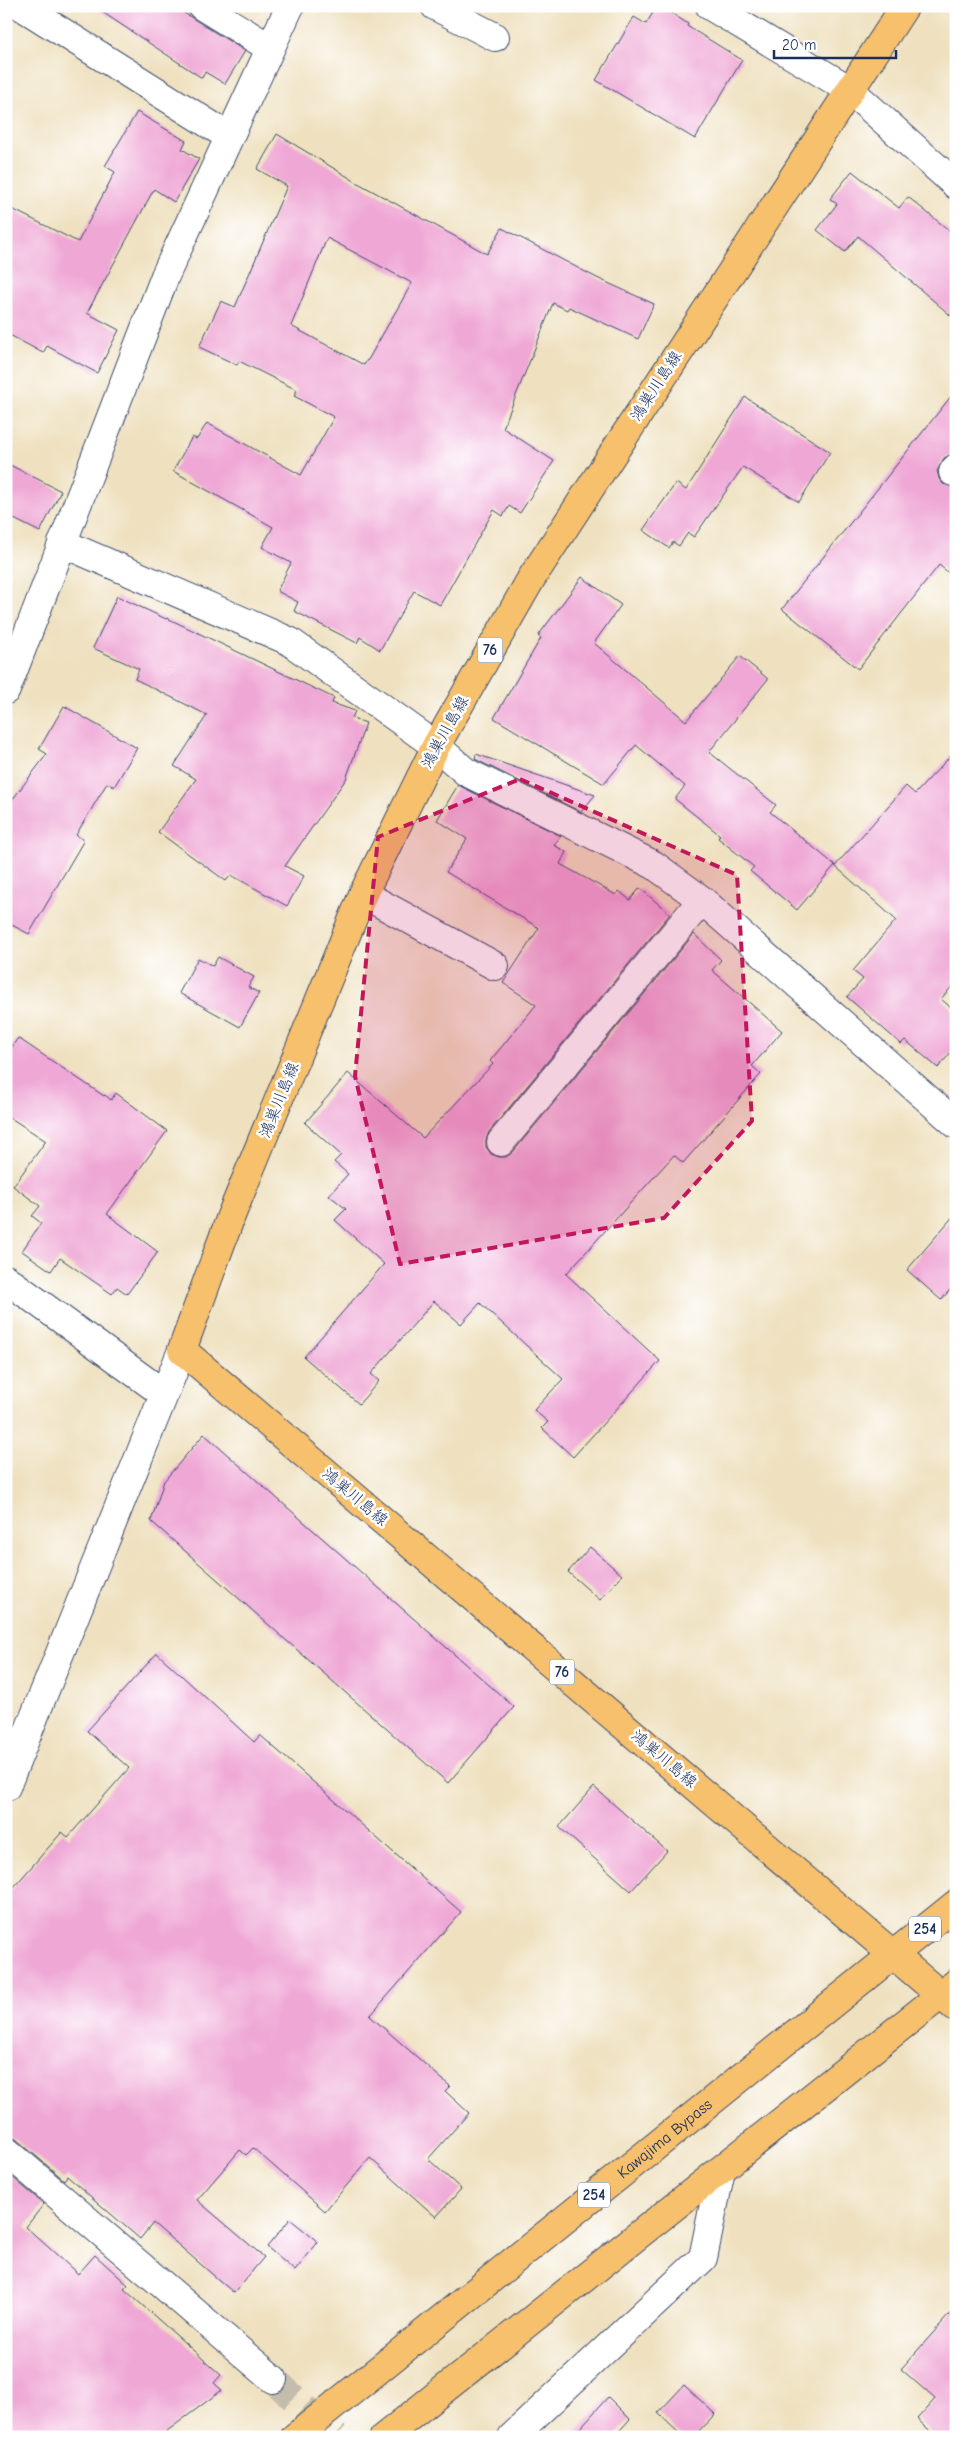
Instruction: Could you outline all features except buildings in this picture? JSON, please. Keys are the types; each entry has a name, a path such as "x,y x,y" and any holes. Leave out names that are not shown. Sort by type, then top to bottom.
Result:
{"main road":[{"name":"鴻巣川島線","path":"905,6 531,579 436,746 363,894 231,1216 182,1350 894,1954 951,1995"},
{"name":"254","path":"894,1954 956,1904"},
{"name":"Kawajima Bypass","path":"295,2437 894,1954"},
{"path":"384,2437 721,2170 951,1995"}],"street":[{"path":"21,6 228,136"},
{"path":"202,6 270,48"},
{"path":"6,690 164,276 290,6"},
{"path":"435,6 495,37"},
{"path":"710,6 850,90 956,185"},
{"path":"62,543 288,641 436,746 466,772 654,865 702,900 956,1124"},
{"path":"363,894 495,966"},
{"path":"501,1142 702,900"},
{"path":"6,1279 164,1394"},
{"path":"6,1787 182,1350"},
{"path":"6,2151 273,2379"},
{"path":"512,2437 703,2258 721,2170"}],"highlighted area":[{"path":"520,779 737,875 752,1121 664,1218 400,1264 355,1076 378,837"}],"tunnel":[{"path":"273,2379 336,2437"}]}
